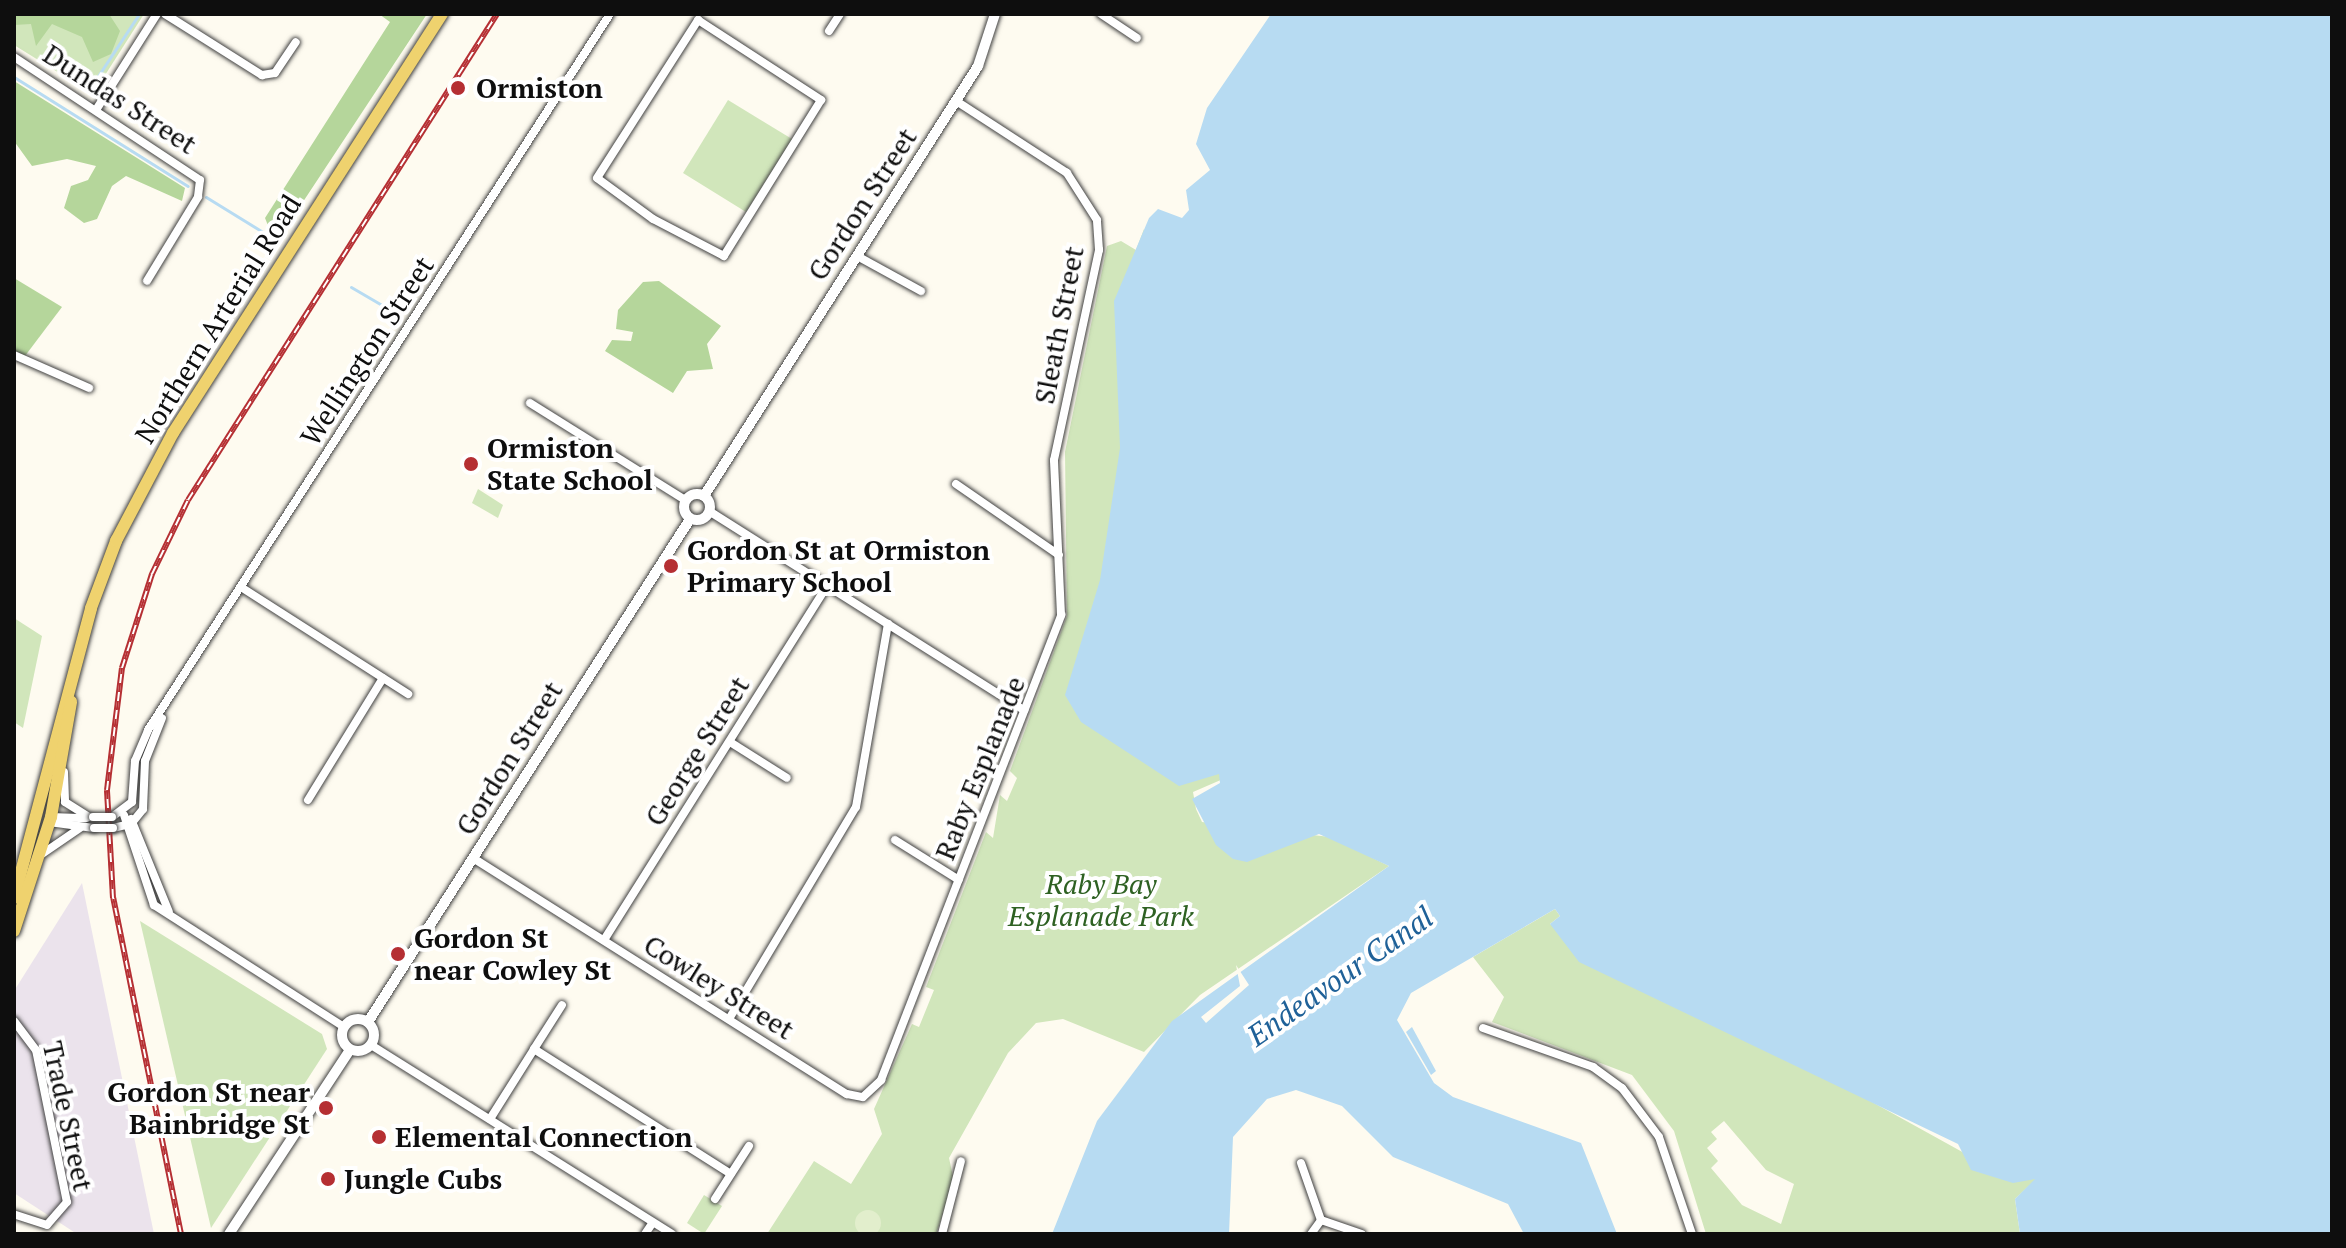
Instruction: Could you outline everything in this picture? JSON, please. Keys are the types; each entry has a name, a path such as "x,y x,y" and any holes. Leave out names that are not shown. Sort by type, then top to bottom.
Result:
{"main road":[{"name":"Northern Arterial Road","path":"14,931 40,856 74,669 116,541 147,479 442,14"},
{"name":"Northern Arterial Road","path":"46,819 70,708 74,669"},
{"path":"14,898 46,819"}],"street":[{"path":"96,110 157,14"},
{"path":"165,14 262,75 275,73 296,42"},
{"name":"Wellington Street","path":"180,924 149,897 125,826 124,815 141,742 164,713 244,589 610,14"},
{"path":"829,31 840,14"},
{"name":"Gordon Street","path":"704,496 956,101 985,52 995,14"},
{"path":"1101,14 1137,38"},
{"path":"698,20 821,100 724,256 597,178 698,20"},
{"name":"Dundas Street","path":"14,57 200,180 198,197 147,281"},
{"name":"Sleath Street","path":"956,101 1067,173 1097,220 1099,250 1059,435"},
{"path":"857,256 921,291"},
{"path":"14,355 89,388"},
{"path":"530,403 685,500 690,519 709,511"},
{"name":"Raby Esplanade","path":"863,1097 881,1080 1061,615 1053,491 1059,435"},
{"path":"956,484 1059,555"},
{"path":"685,500 704,496 709,511 1024,710"},
{"name":"Gordon Street","path":"368,1022 690,519"},
{"name":"George Street","path":"604,940 827,586"},
{"path":"244,589 408,694"},
{"path":"729,1019 856,807 888,624"},
{"path":"308,800 383,678"},
{"path":"70,708 63,798 91,817"},
{"name":"Wellington Street","path":"134,821 164,713"},
{"path":"730,742 787,778"},
{"path":"46,819 124,815 134,821 155,890 180,924 344,1027 350,1050"},
{"path":"46,819 80,828 113,828 134,821"},
{"path":"40,856 80,828"},
{"path":"895,840 959,880"},
{"name":"Cowley Street","path":"473,858 729,1019 863,1097"},
{"path":"490,1119 562,1005"},
{"name":"Trade Street","path":"14,1214 41,1226 55,1221 67,1195 36,1050 15,1022"},
{"path":"344,1027 368,1022 371,1045"},
{"path":"1483,1028 1593,1067 1622,1088 1659,1137 1692,1234"},
{"path":"229,1234 251,1205 350,1050 371,1045 672,1234"},
{"path":"534,1049 731,1174"},
{"path":"715,1199 749,1146"},
{"path":"942,1234 961,1161"},
{"path":"1301,1163 1321,1220"},
{"path":"239,1234 251,1205"},
{"path":"1311,1234 1321,1220"},
{"path":"1321,1220 1362,1234"},
{"path":"645,1234 653,1222"}],"shaded area":[{"path":"82,883 154,1234 77,1234 14,1193 14,991"}],"green space":[{"path":"14,14 144,14 93,94 14,45"},
{"path":"14,14 109,14 120,31 111,54 93,62 82,37 52,24 36,46 31,24 14,25"},
{"path":"379,14 427,14 291,220 269,228 265,218 390,22"},
{"path":"14,81 185,188 182,201 126,176 112,186 97,219 84,223 64,208 71,186 88,180 96,166 67,159 32,166 14,141"},
{"path":"728,100 792,139 746,212 683,173"},
{"name":"Raby Bay Esplanade Park","path":"1144,229 1223,779 1193,792 1196,809 1202,822 1330,837 1389,866 1200,995 1144,1052 1063,1019 1036,1023 1008,1053 949,1158 954,1181 936,1234 767,1234 814,1161 851,1184 882,1134 874,1109 912,1024 919,1027 934,990 926,987 986,832 993,838 1000,795 1007,801 1017,778 1010,771 1067,616 1065,452 1107,246 1121,241 1136,250"},
{"path":"14,278 62,307 25,356 14,351"},
{"path":"659,281 721,326 707,344 713,369 687,371 673,393 605,351 612,340 631,341 633,332 616,329 618,310 643,282"},
{"path":"478,489 503,505 498,518 472,503"},
{"path":"14,618 42,636 23,728 14,722"},
{"path":"1555,909 1560,916 1550,924 1966,1154 2036,1179 2015,1199 2020,1234 1706,1234 1674,1131 1632,1075 1492,1022 1504,997 1473,957","holes":["1724,1121 1766,1170 1794,1184 1781,1224 1742,1205 1711,1168 1718,1161 1707,1148 1717,1139 1711,1132"]},
{"path":"140,921 322,1034 327,1049 211,1228"},
{"path":"704,1195 722,1206 704,1234 687,1223"},
{"path":"868,1210 877,1214 881,1223 877,1232 868,1236 859,1232 855,1223 859,1214"}],"water":[{"name":"Endeavour Canal","path":"1271,14 2332,14 2332,1234 2020,1234 2015,1199 2035,1179 2013,1183 1971,1170 1958,1144 1579,962 1550,924 1560,916 1555,909 1411,993 1397,1020 1434,1083 1453,1097 1581,1143 1617,1234 1524,1234 1508,1204 1393,1157 1342,1106 1296,1090 1267,1099 1233,1137 1229,1234 1052,1234 1097,1121 1172,1021 1389,866 1319,834 1247,862 1233,859 1216,845 1192,799 1220,783 1219,774 1179,786 1081,722 1065,695 1100,580 1120,448 1114,301 1149,218 1158,209 1182,218 1189,210 1186,190 1210,170 1196,144 1207,108"},
{"path":"1412,1027 1436,1071 1431,1075 1406,1032"}],"pier":[{"path":"1236,965 1249,985 1206,1023 1201,1017 1240,986"}],"waterway":[{"path":"98,76 139,14"},
{"path":"14,77 188,186"},
{"path":"206,197 266,234"},
{"path":"351,287 399,315"}],"railway":[{"path":"181,1234 113,898 107,790 122,668 152,574 188,500 497,14"}],"place":[{"name":"Ormiston","path":"458,88"},
{"name":"Ormiston State School","path":"471,464"},
{"name":"Gordon St at Ormiston Primary School","path":"671,566"},
{"name":"Gordon St near Cowley St","path":"398,954"},
{"name":"Gordon St near Bainbridge St","path":"326,1108"},
{"name":"Elemental Connection","path":"379,1137"},
{"name":"Jungle Cubs","path":"328,1179"}]}
